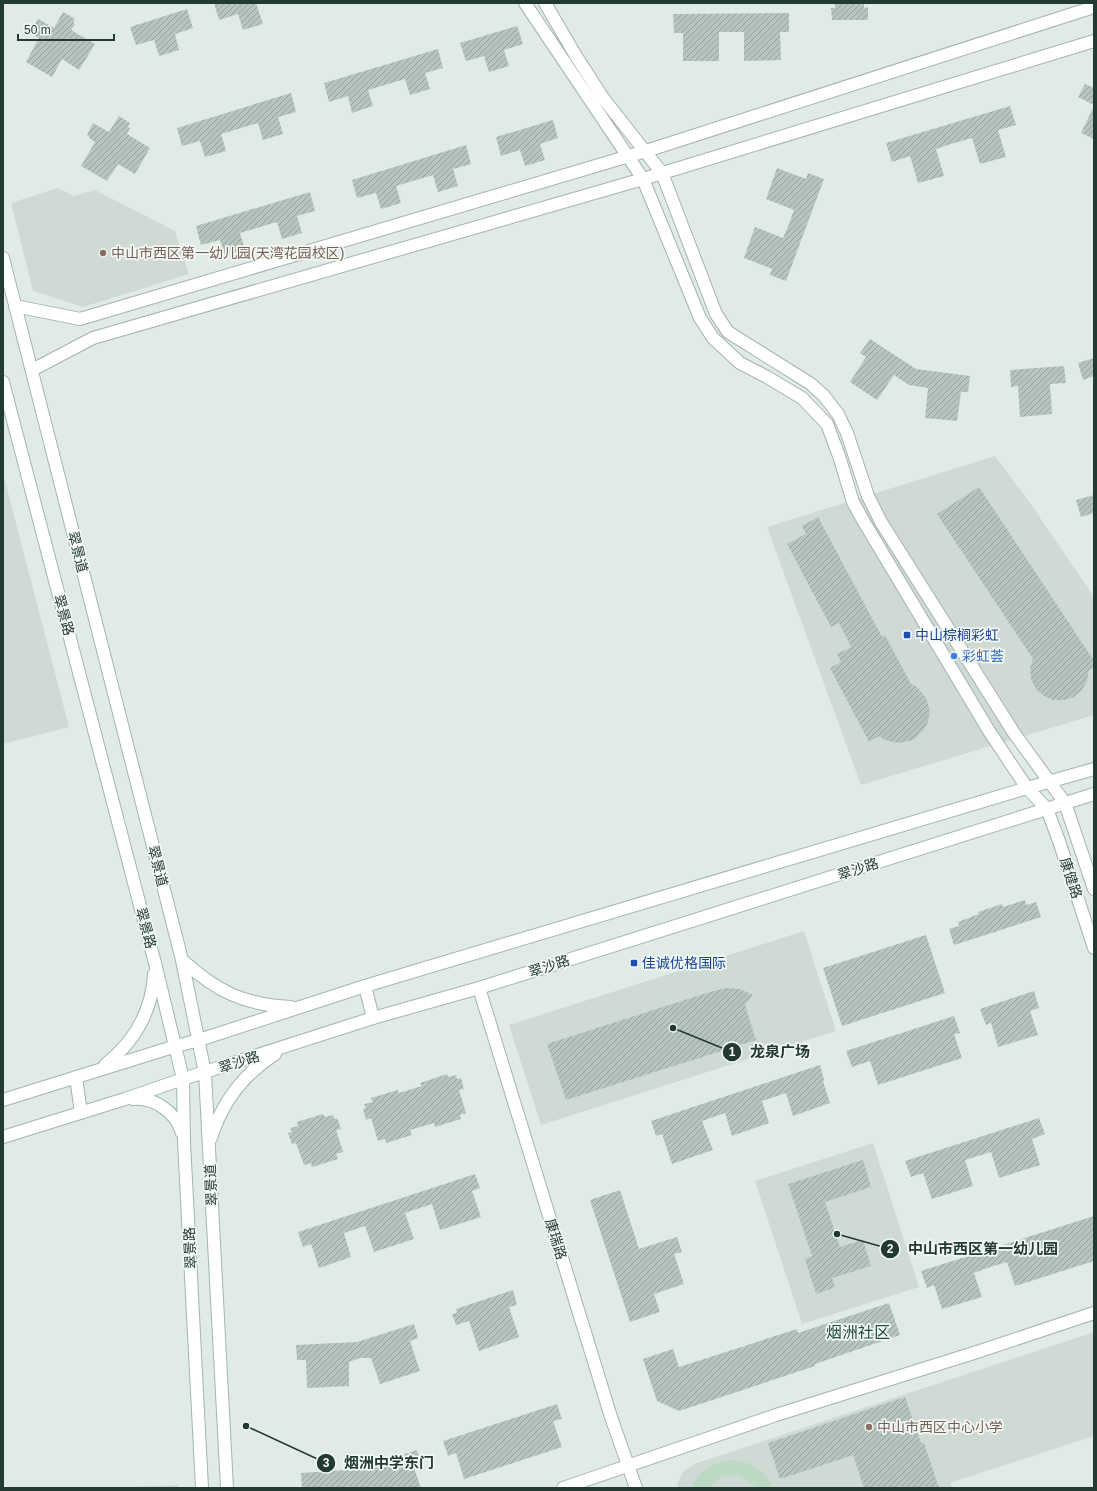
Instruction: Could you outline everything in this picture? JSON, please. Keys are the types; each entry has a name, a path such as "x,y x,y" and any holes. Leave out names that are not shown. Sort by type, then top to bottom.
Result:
{"street":[{"path":"525,3 643,179 700,318 713,338 740,363 802,398 827,424 854,502 989,732 1027,788 1047,809"},
{"name":"康健路","path":"545,3 603,98 662,173 716,314 728,332 811,384 824,396 838,414 854,452 868,496 881,522 1014,733 1065,803 1094,889"},
{"path":"15,306 80,319 646,151 1094,7"},
{"path":"32,370 93,338 643,179 1094,41"},
{"name":"翠景道","path":"3,258 182,960 199,1040 205,1073 227,1488"},
{"name":"翠景路","path":"3,382 155,963 183,1079 184,1142 202,1488"},
{"path":"915,607 930,599"},
{"name":"翠沙路","path":"3,1100 199,1040 365,986 1094,769"},
{"name":"翠沙路","path":"3,1137 373,1018 479,988 1094,794"},
{"name":"康健路","path":"1047,809 1094,948"},
{"path":"182,960 201,977 223,991 247,1001 272,1006 298,1007"},
{"path":"98,1070 118,1054 137,1029 146,1012 153,988 155,963"},
{"path":"365,986 373,1018"},
{"name":"康瑞路","path":"479,988 609,1409 636,1488"},
{"path":"209,1144 215,1126 224,1107 248,1076 263,1062 280,1051 298,1043"},
{"path":"76,1077 81,1113"},
{"path":"125,1099 137,1098 148,1100 164,1108 176,1120 182,1130 184,1142"},
{"path":"563,1488 776,1415 1094,1313"}],"shaded area":[{"name":"中山市西区第一幼儿园(天湾花园校区)","path":"58,188 74,196 95,190 175,231 189,274 83,307 33,291 11,203"},
{"name":"彩虹荟","path":"995,456 1030,503 1094,597 1094,715 861,785 767,527"},
{"path":"3,473 69,727 3,744"},
{"path":"804,931 836,1031 541,1125 509,1025"},
{"path":"873,1143 919,1287 802,1324 755,1181"},
{"path":"1094,1332 1094,1436 950,1483 952,1488 677,1488 683,1472 694,1464"},
{"path":"178,1485 178,1488 101,1488"}],"green space":[{"path":"730,1460 744,1462 756,1467 761,1471 773,1488 756,1488 745,1479 732,1475 720,1478 709,1488 692,1488 702,1472 718,1463"}],"building":[{"path":"214,3 256,3 263,24 243,30 238,14 219,20"},
{"path":"835,3 864,3 864,8 868,7 868,20 832,20 831,8 835,8"},
{"path":"187,9 193,28 175,34 179,50 159,56 154,40 136,45 130,27"},
{"path":"63,12 75,19 73,23 75,24 71,30 95,44 79,70 62,59 52,77 26,62 39,38 33,34 34,32 31,30 38,19 54,28"},
{"path":"789,13 789,32 780,32 781,60 744,61 744,32 719,32 719,61 683,61 683,33 674,33 673,14"},
{"path":"517,26 523,44 504,50 509,66 489,72 484,56 466,61 460,43"},
{"path":"438,49 443,68 425,73 430,89 410,95 405,79 368,90 373,106 352,113 348,96 329,102 324,83"},
{"path":"1085,84 1094,88 1094,105 1078,97"},
{"path":"291,93 296,112 278,117 283,134 263,140 258,123 221,134 226,151 205,157 200,141 182,146 177,128"},
{"path":"1010,106 1016,125 998,130 1006,157 980,164 972,138 954,143 936,149 944,176 918,183 910,156 892,162 886,143"},
{"path":"1094,106 1094,139 1081,133"},
{"path":"119,116 130,123 128,127 130,128 127,134 150,148 135,174 118,164 107,181 81,166 95,142 87,135 93,123 109,132"},
{"path":"553,120 558,138 540,144 545,160 525,166 520,150 501,156 496,137"},
{"path":"466,145 471,164 453,169 458,186 438,192 433,175 396,186 401,203 381,209 376,193 357,198 352,180"},
{"path":"777,168 806,179 808,173 824,179 786,281 770,275 772,269 744,258 755,227 783,238 789,224 794,210 766,199"},
{"path":"310,192 315,211 297,216 302,233 282,239 277,222 240,233 245,250 225,256 220,240 201,245 196,226"},
{"path":"870,339 916,369 970,376 968,392 961,392 957,421 925,418 928,388 909,385 894,375 877,400 850,382 866,357 860,353"},
{"path":"1094,358 1094,376 1083,380 1078,363"},
{"path":"1064,366 1066,383 1050,384 1052,414 1020,417 1018,386 1011,387 1010,370"},
{"path":"979,487 1094,661 1094,667 1089,670 1087,681 1082,690 1074,697 1064,700 1053,700 1044,696 1036,689 1031,679 1030,669 1033,659 937,514"},
{"path":"1094,495 1094,513 1081,517 1076,500"},
{"path":"818,517 882,637 885,635 911,684 917,687 926,698 930,711 927,725 913,740 899,743 885,740 879,736 869,742 830,668 841,662 837,654 851,647 839,623 831,627 787,544 806,534 802,526"},
{"path":"1025,900 1026,905 1036,902 1041,917 954,945 949,929 959,926 958,922 979,914 978,912 1002,904 1003,907"},
{"path":"926,935 945,993 842,1026 823,968"},
{"path":"726,988 740,989 753,995 745,1005 756,1040 566,1100 547,1044"},
{"path":"1034,991 1039,1008 1030,1011 1038,1035 998,1047 991,1023 986,1025 980,1009"},
{"path":"954,1016 960,1033 954,1034 962,1058 878,1085 870,1061 852,1067 846,1051"},
{"path":"820,1065 830,1103 793,1116 786,1093 762,1101 769,1123 732,1136 725,1113 702,1121 713,1150 672,1164 662,1134 656,1136 651,1121"},
{"path":"447,1074 448,1077 456,1075 457,1079 461,1078 464,1089 459,1090 466,1113 460,1115 461,1119 435,1127 434,1123 410,1130 412,1135 386,1143 385,1139 378,1141 371,1118 366,1120 363,1109 366,1108 364,1104 373,1102 371,1098 398,1090 399,1093 422,1086 420,1083"},
{"path":"323,1114 325,1117 333,1115 334,1119 337,1118 341,1129 336,1130 343,1152 336,1154 338,1159 312,1167 311,1163 304,1165 296,1143 292,1144 288,1133 292,1132 290,1128 298,1126 297,1122"},
{"path":"1039,1118 1045,1134 1032,1139 1040,1165 999,1178 991,1152 965,1160 973,1186 932,1199 923,1173 911,1177 905,1161"},
{"path":"863,1160 871,1187 825,1202 840,1247 863,1240 871,1266 832,1278 835,1287 816,1294 805,1259 812,1256 788,1184"},
{"path":"475,1174 480,1188 472,1191 481,1217 440,1230 432,1204 405,1213 414,1239 374,1252 365,1226 344,1233 351,1257 319,1268 311,1244 303,1247 298,1232"},
{"path":"620,1190 639,1249 677,1237 682,1252 674,1254 684,1284 654,1294 660,1312 630,1322 590,1200"},
{"path":"1094,1216 1094,1261 1015,1286 1007,1262 990,1267 974,1273 982,1297 942,1309 934,1285 927,1288 921,1271"},
{"path":"513,1290 517,1305 509,1307 519,1337 479,1351 469,1321 456,1325 452,1314 457,1313 456,1309"},
{"path":"889,1303 900,1335 815,1364 815,1366 679,1411 657,1401 643,1359 673,1349 679,1367 797,1329 798,1333"},
{"path":"414,1324 418,1338 410,1341 420,1371 380,1384 371,1358 360,1358 349,1362 349,1386 307,1388 306,1360 297,1360 296,1345 357,1342"},
{"path":"905,1397 921,1443 924,1443 939,1488 864,1488 853,1455 780,1479 768,1443"},
{"path":"557,1404 562,1419 553,1421 562,1447 464,1479 456,1453 448,1456 443,1441"},
{"path":"417,1450 422,1465 414,1468 421,1488 302,1488 301,1473 361,1469"}],"place":[{"name":"中山市西区第一幼儿园(天湾花园校区)","path":"103,253"},
{"name":"中山棕榈彩虹","path":"907,635"},
{"name":"彩虹荟","path":"954,656"},
{"name":"佳诚优格国际","path":"634,963"},
{"name":"龙泉广场","path":"673,1028"},
{"name":"中山市西区第一幼儿园","path":"837,1234"},
{"name":"烟洲中学东门","path":"246,1426"},
{"name":"中山市西区中心小学","path":"869,1427"}],"district":[{"name":"烟洲社区","path":"858,1332"}]}
